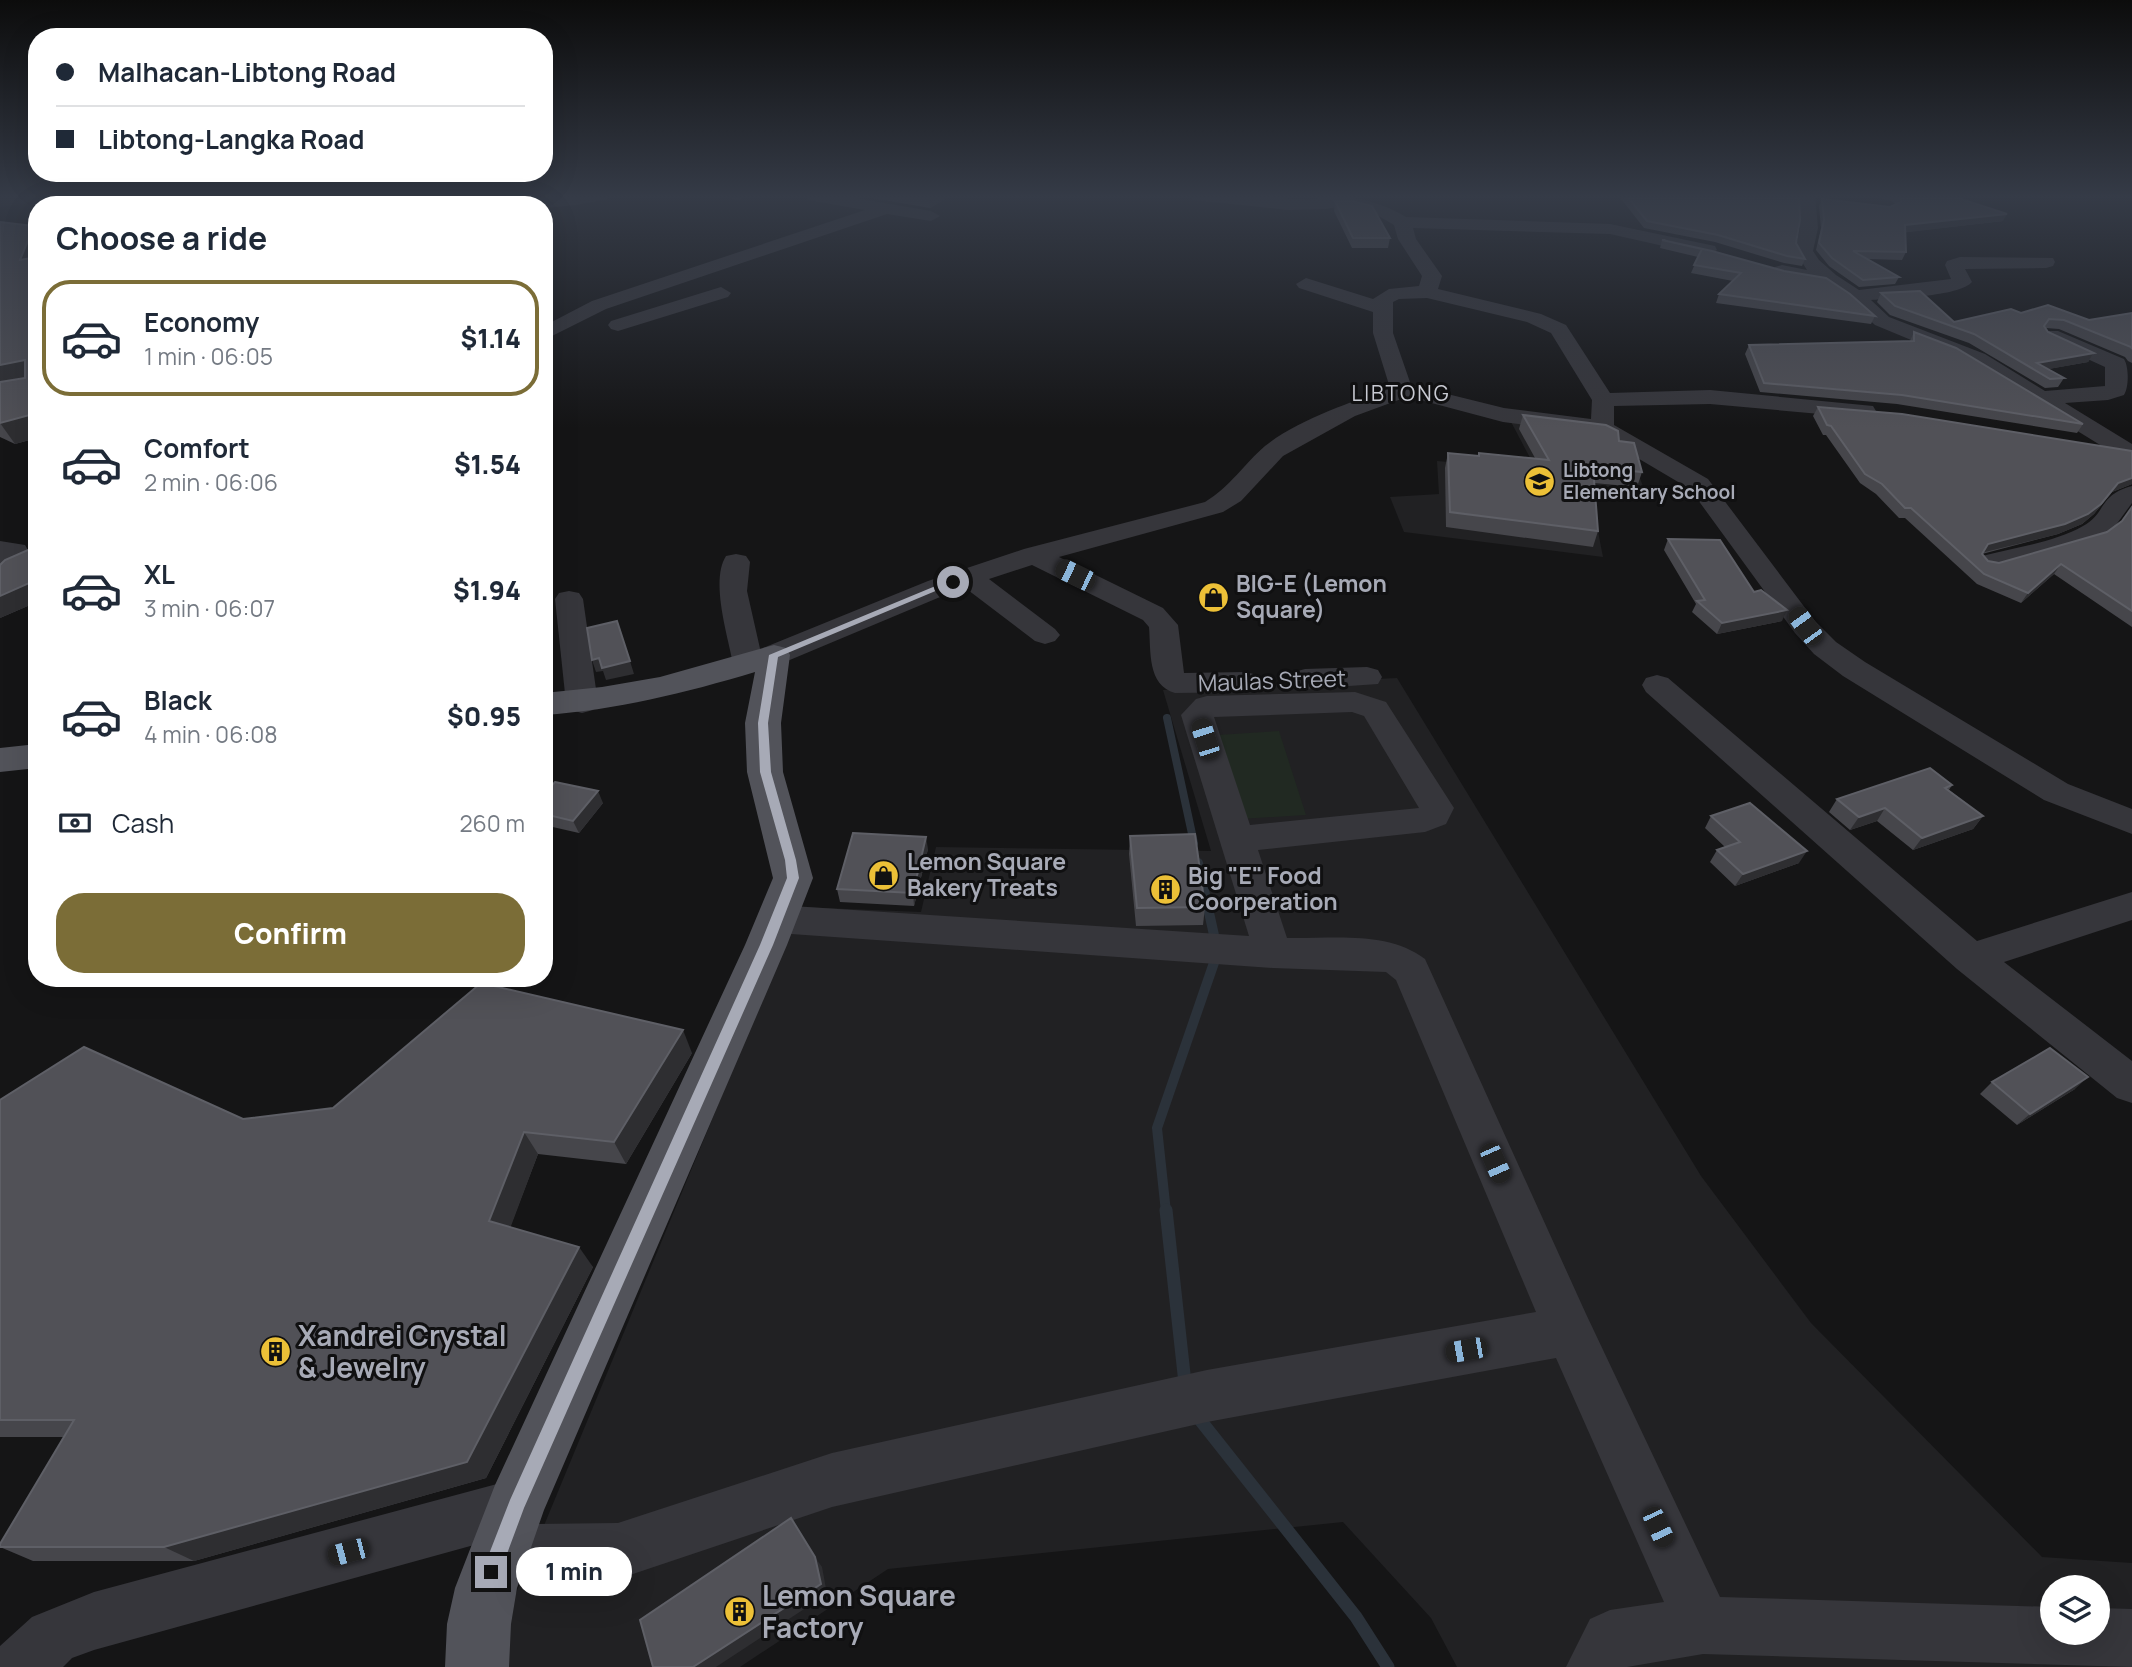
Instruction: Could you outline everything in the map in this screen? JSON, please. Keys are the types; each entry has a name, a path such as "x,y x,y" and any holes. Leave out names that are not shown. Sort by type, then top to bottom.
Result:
{"main road":[{"path":"477,1667 484,1600 516,1506 793,878 791,860 765,772 761,659 582,703 553,705"},
{"path":"0,760 28,757"}],"street":[{"path":"553,330 599,305 695,273"},
{"path":"1427,292 1432,276 1430,273"},
{"path":"1797,273 1829,279"},
{"path":"1822,273 1855,296 1882,321 1960,350 2130,454"},
{"path":"1855,296 1949,286 1962,282 1958,273"},
{"path":"1306,284 1381,308"},
{"path":"1402,391 1382,333 1383,299 1396,293 1427,292 1534,318 1559,329 1603,414 1699,484 1805,626 1825,648 1854,669 2056,792 2132,822"},
{"path":"618,325 721,293"},
{"path":"572,320 656,333"},
{"path":"2051,335 2124,367"},
{"path":"2040,398 2116,390 2117,383 2113,375 2124,367"},
{"path":"736,562 733,591 761,659 968,577 1034,555 1107,537 1224,502 1282,446 1347,411 1402,391 1425,394 1503,415 1603,414 1710,397 1884,413"},
{"path":"2073,442 2130,454"},
{"path":"1992,562 2081,537 2099,528 2117,500 2132,494"},
{"path":"0,549 15,551 17,555 0,576"},
{"name":"Maulas Street","path":"1034,555 1153,614 1163,625 1170,679 1175,683 1367,677"},
{"path":"0,576 28,565"},
{"path":"968,577 1045,635"},
{"path":"569,599 582,703"},
{"path":"1657,685 1971,958 2132,1085"},
{"path":"1238,839 1425,820 1434,815 1437,808 1376,709 1366,704 1355,702 1207,706 1197,715 1273,953"},
{"path":"1971,958 2132,905"},
{"path":"777,919 1273,953 1378,955 1396,959 1411,970 1569,1331 1703,1625"},
{"path":"497,1556 547,1550 618,1551 706,1520 846,1477 1207,1396 1569,1331"},
{"path":"21,1667 52,1637 94,1621 516,1506"},
{"path":"1595,1667 1610,1639 1703,1625 2132,1638"}],"shaded area":[{"name":"Libtong Elementary School","path":"1510,420 1630,451 1645,492 1591,495 1603,557 1404,532 1390,497 1439,494 1437,461 1536,469"},
{"path":"1397,678 1701,1176 1811,1323 2042,1557 2132,1563 2132,1667 1457,1667 1431,1618 1343,1522 888,1569 740,1667 503,1667 497,1639 800,907 921,912 936,847 1211,851 1163,690"},
{"path":"1279,731 1306,815 1240,819 1218,735"}],"building":[{"path":"0,273 28,273 28,415 0,423 0,382 25,378 25,360 0,365"},
{"path":"1741,273 1795,273 1826,278 1875,316 1719,294"},
{"path":"1853,273 1892,273 1899,277 1863,280"},
{"path":"1920,291 1954,322 2011,309 2021,313 2048,305 2089,320 2132,313 2132,349 2064,320 2049,319 2044,326 2048,332 2094,353 2037,363 2064,378 2050,379 1974,334 1895,306 1881,293"},
{"path":"1914,332 1956,348 2083,424 1902,395 1764,383 1749,345 1914,341"},
{"path":"1818,407 1902,414 2132,451 2132,478 2118,483 2101,504 2088,514 2065,524 1988,544 1982,554 1988,561 1999,563 2107,532 2122,521 2132,507 2132,611 2061,564 2028,593 1984,574 1911,508 1905,508 1882,484 1865,474 1831,426 1827,425"},
{"path":"1523,415 1606,425 1618,431 1619,441 1634,443 1642,472 1593,467 1598,531 1450,512 1448,453 1479,456 1479,453 1549,460"},
{"path":"1668,539 1720,540 1754,592 1761,590 1787,610 1722,623 1697,601 1705,600"},
{"path":"28,550 28,583 0,596 0,565"},
{"path":"617,621 630,661 602,668 599,658 592,660 587,628"},
{"path":"1930,768 1952,785 1945,788 1983,816 1922,838 1885,808 1859,817 1837,799"},
{"path":"555,782 598,791 573,821 553,816"},
{"path":"1750,803 1807,851 1743,874 1717,850 1740,842 1711,816"},
{"name":"Lemon Square Bakery Treats","path":"853,833 926,837 913,893 837,889"},
{"name":"Big \"E\" Food Coorperation","path":"1195,834 1205,907 1137,908 1130,836"},
{"name":"Xandrei Crystal & Jewelry","path":"476,987 498,987 683,1030 614,1142 524,1132 489,1221 579,1247 467,1462 164,1547 0,1547 74,1420 0,1420 0,1100 84,1047 243,1119 333,1108"},
{"path":"2050,1048 2088,1077 2030,1114 1992,1082"},
{"name":"Lemon Square Factory","path":"791,1518 815,1557 821,1584 693,1667 653,1667 640,1620"}],"waterway":[{"path":"1167,718 1194,843"},
{"path":"1198,863 1214,935"},
{"path":"1166,1212 1157,1128 1217,954"},
{"path":"1166,1210 1185,1383"},
{"path":"1197,1416 1356,1617 1388,1667"}],"place":[{"name":"Libtong Elementary School","path":"1540,481"},
{"name":"BIG-E (Lemon Square)","path":"1213,597"},
{"name":"Lemon Square Bakery Treats","path":"884,875"},
{"name":"Big \"E\" Food Coorperation","path":"1165,889"},
{"name":"Xandrei Crystal & Jewelry","path":"275,1352"},
{"name":"Lemon Square Factory","path":"739,1612"}],"district":[{"name":"LIBTONG","path":"1401,394"}],"route":[{"path":"491,1572 516,1506 766,945 793,878 791,860 765,772 763,723 774,655 953,582"}]}
